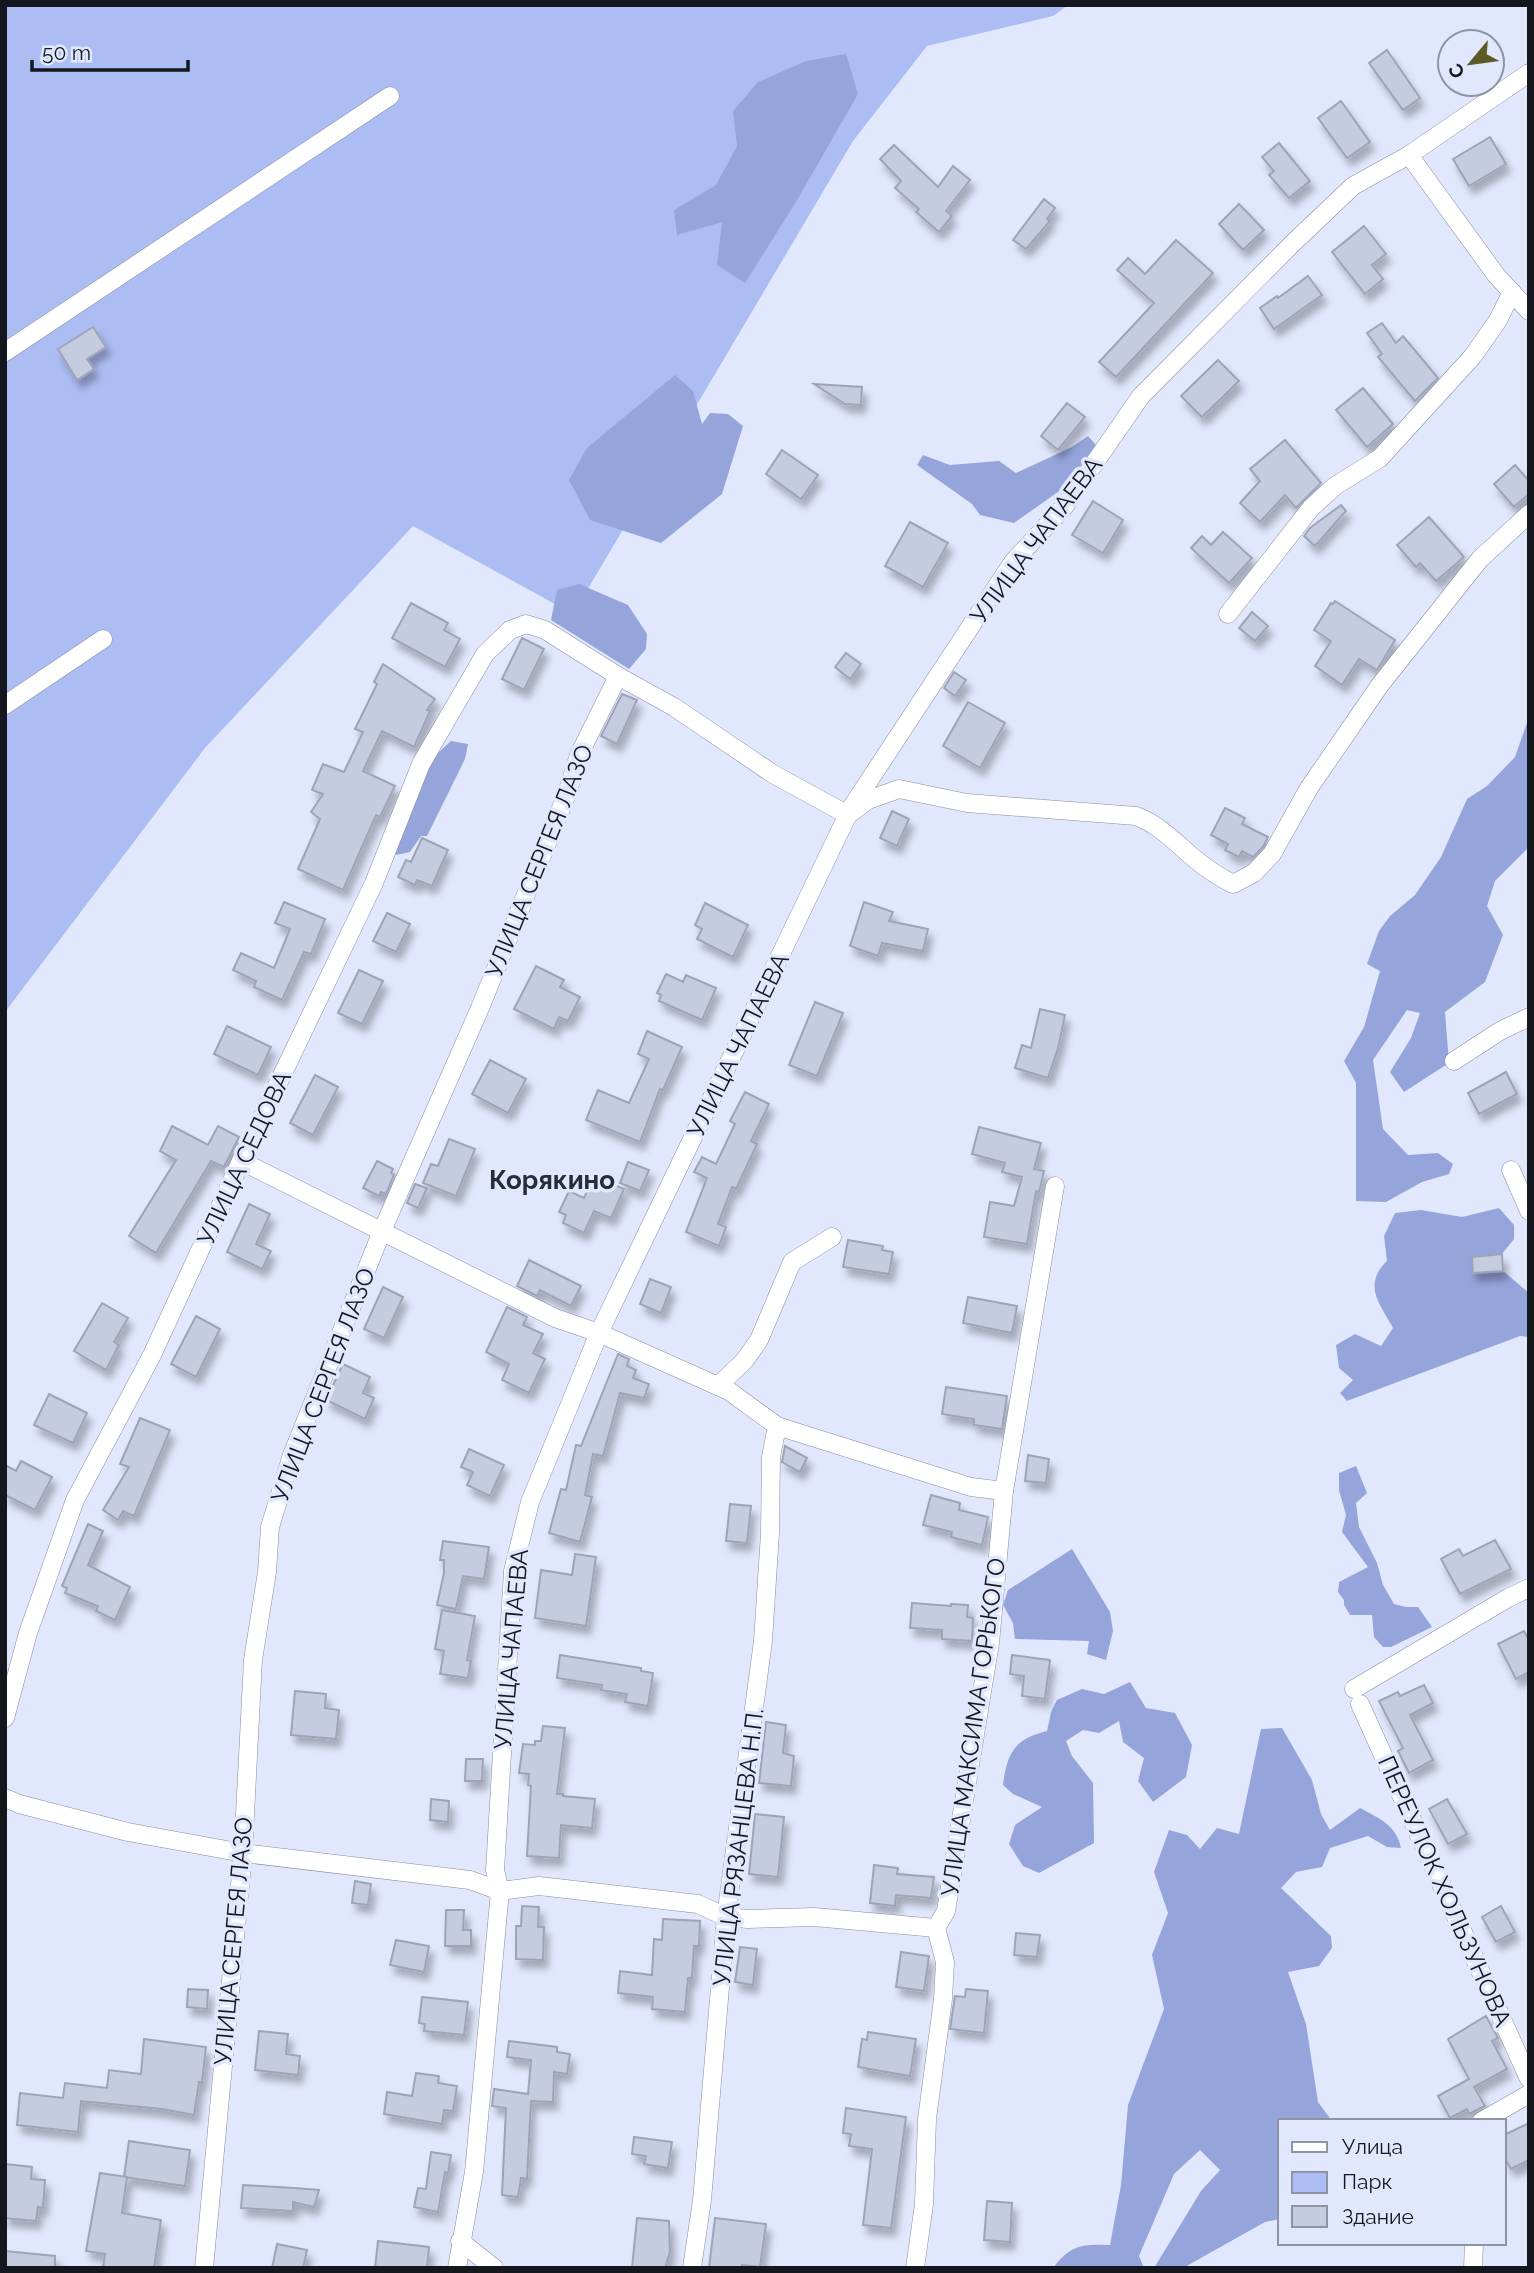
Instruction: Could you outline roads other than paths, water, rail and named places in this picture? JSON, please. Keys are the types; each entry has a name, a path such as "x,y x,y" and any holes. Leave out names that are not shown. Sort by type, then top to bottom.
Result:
{"street":[{"name":"УЛИЦА ЧАПАЕВА","path":"457,2268 474,2172 500,1891 495,1870 513,1571 530,1502 599,1333 848,815 1013,562 1063,507 1141,396 1353,186 1409,155 1529,73"},
{"path":"5,352 390,96"},
{"path":"1409,155 1496,275 1529,310"},
{"path":"1228,614 1311,508 1335,486 1380,458 1474,356 1499,320 1512,292"},
{"path":"618,676 674,707 772,774 848,815 868,800 899,789 967,803 1136,816 1169,835 1213,873 1233,884 1254,873 1272,854 1309,788 1380,685 1480,559 1529,514"},
{"name":"УЛИЦА СЕДОВА","path":"5,1718 28,1633 75,1500 152,1355 374,883 421,764 485,654 510,631 526,624 545,630 618,676"},
{"path":"5,705 103,639"},
{"name":"УЛИЦА СЕРГЕЯ ЛАЗО","path":"204,2268 243,1853 253,1660 267,1572 270,1527 292,1455 382,1231 480,1008 566,796 579,755 618,676"},
{"path":"1454,1061 1500,1031 1529,1017"},
{"path":"242,1161 555,1318 599,1333 729,1391 777,1426 971,1487 1004,1491"},
{"path":"1511,1170 1529,1211"},
{"name":"УЛИЦА МАКСИМА ГОРЬКОГО","path":"915,2268 924,2204 927,2119 943,1999 945,1962 936,1928 946,1912 990,1643 1004,1491 1055,1186"},
{"path":"718,1386 745,1360 759,1340 792,1262 832,1237"},
{"name":"УЛИЦА РЯЗАНЦЕВА Н.П.","path":"692,2268 702,2200 726,1917 763,1641 770,1533 771,1457 777,1426"},
{"name":"ПЕРЕУЛОК ХОЛЬЗУНОВА","path":"1529,1588 1508,1598 1357,1696 1529,2078"},
{"path":"5,1798 128,1832 243,1853 470,1880 500,1891 539,1886 698,1904 726,1917 814,1917 936,1928"},
{"path":"1485,2119 1529,2094"},
{"path":"460,2241 494,2268"},
{"path":"1473,2268 1474,2245"}],"district":[{"name":"Корякино","path":"552,1180"}]}
